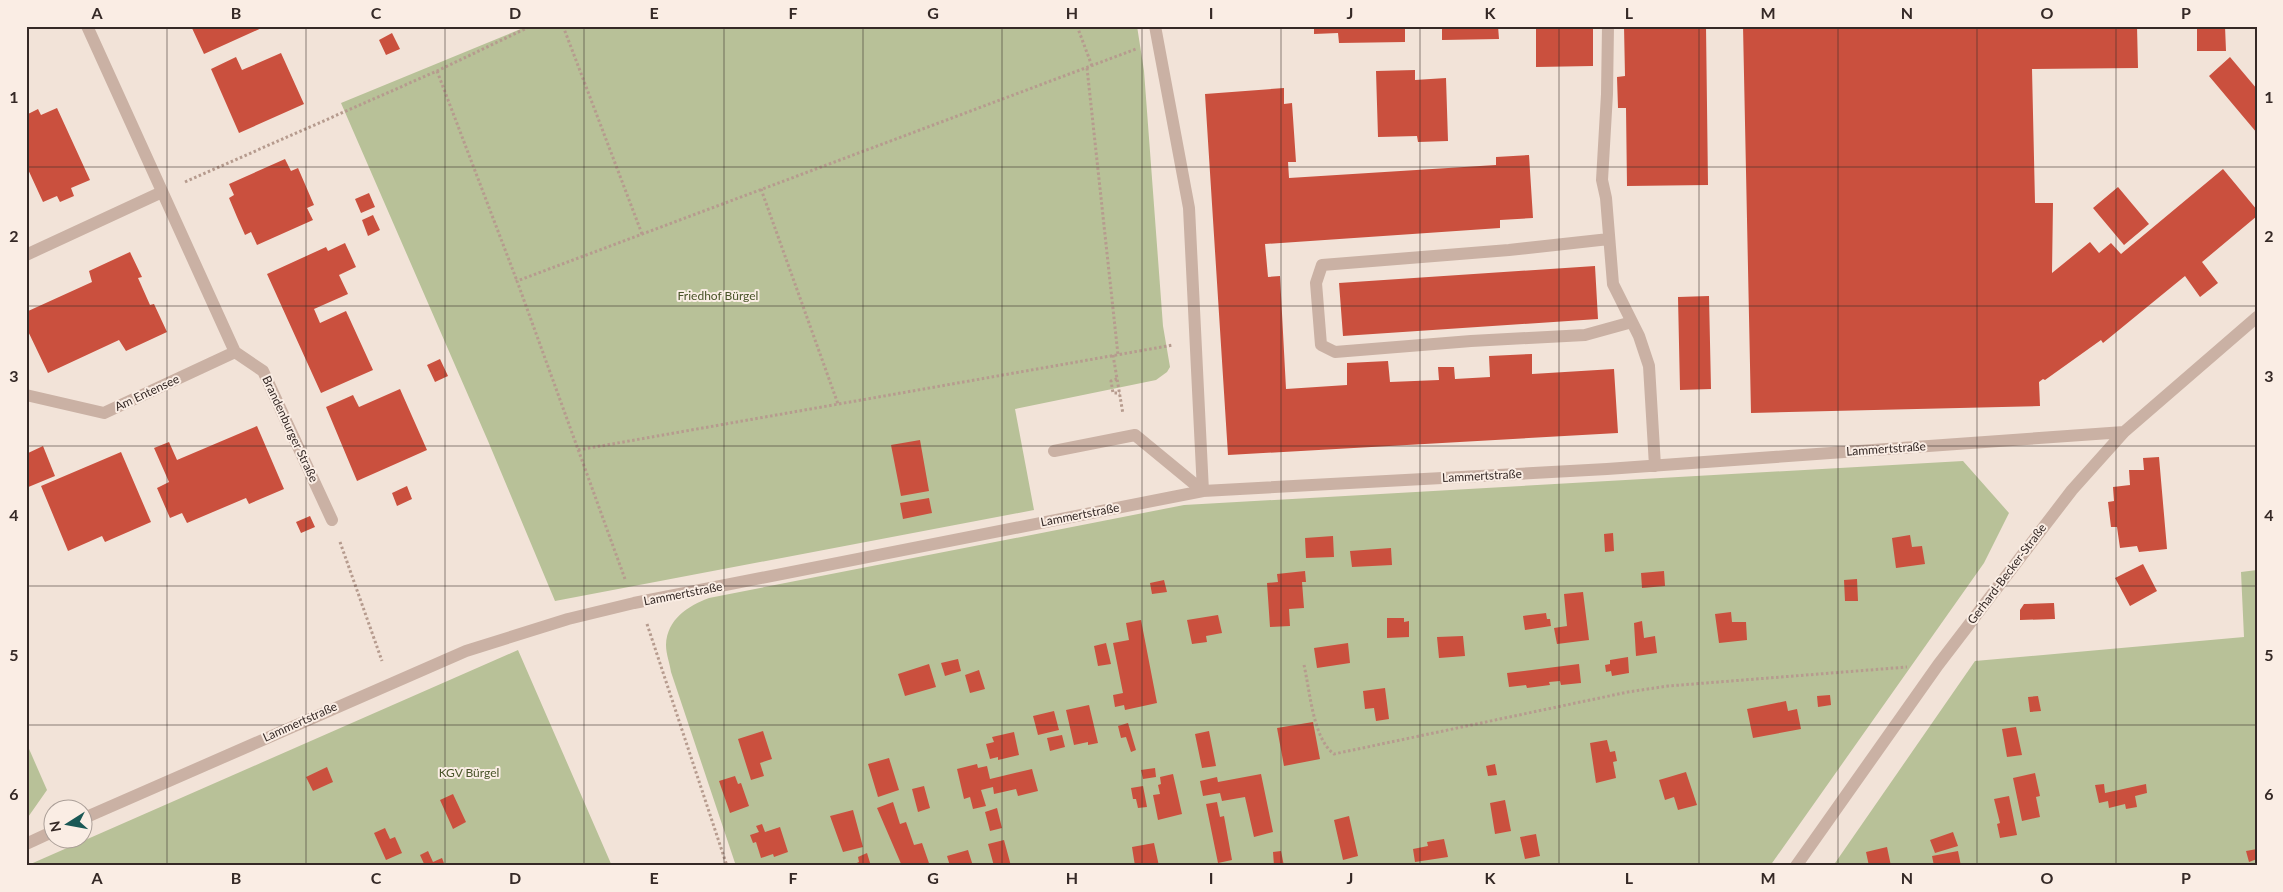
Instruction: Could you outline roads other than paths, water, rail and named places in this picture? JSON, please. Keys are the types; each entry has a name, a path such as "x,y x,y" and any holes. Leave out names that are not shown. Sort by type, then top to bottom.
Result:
{"street":[{"path":"87,26 235,352"},
{"path":"1155,26 1189,208 1203,491"},
{"path":"1608,26 1607,94 1602,180 1613,284 1639,336 1649,366 1656,466"},
{"path":"26,255 162,192"},
{"path":"1609,239 1509,250 1322,265 1316,283 1321,344 1335,352 1471,341 1585,336 1632,322"},
{"name":"Gerhard-Becker-Straße","path":"1796,866 1938,665 2072,490 2124,432 2178,383 2257,317"},
{"name":"Am Entensee","path":"26,395 104,413 235,352"},
{"name":"Brandenburger Straße","path":"235,352 263,371 332,520"},
{"name":"Lammertstraße","path":"92,815 466,651 568,619 637,603 1203,491 1656,466 2124,432"},
{"path":"1054,451 1135,435 1203,491"},
{"path":"26,844 42,837"}],"park label":[{"name":"Friedhof Bürgel","path":"718,296"},
{"name":"KGV Bürgel","path":"469,773"}]}
